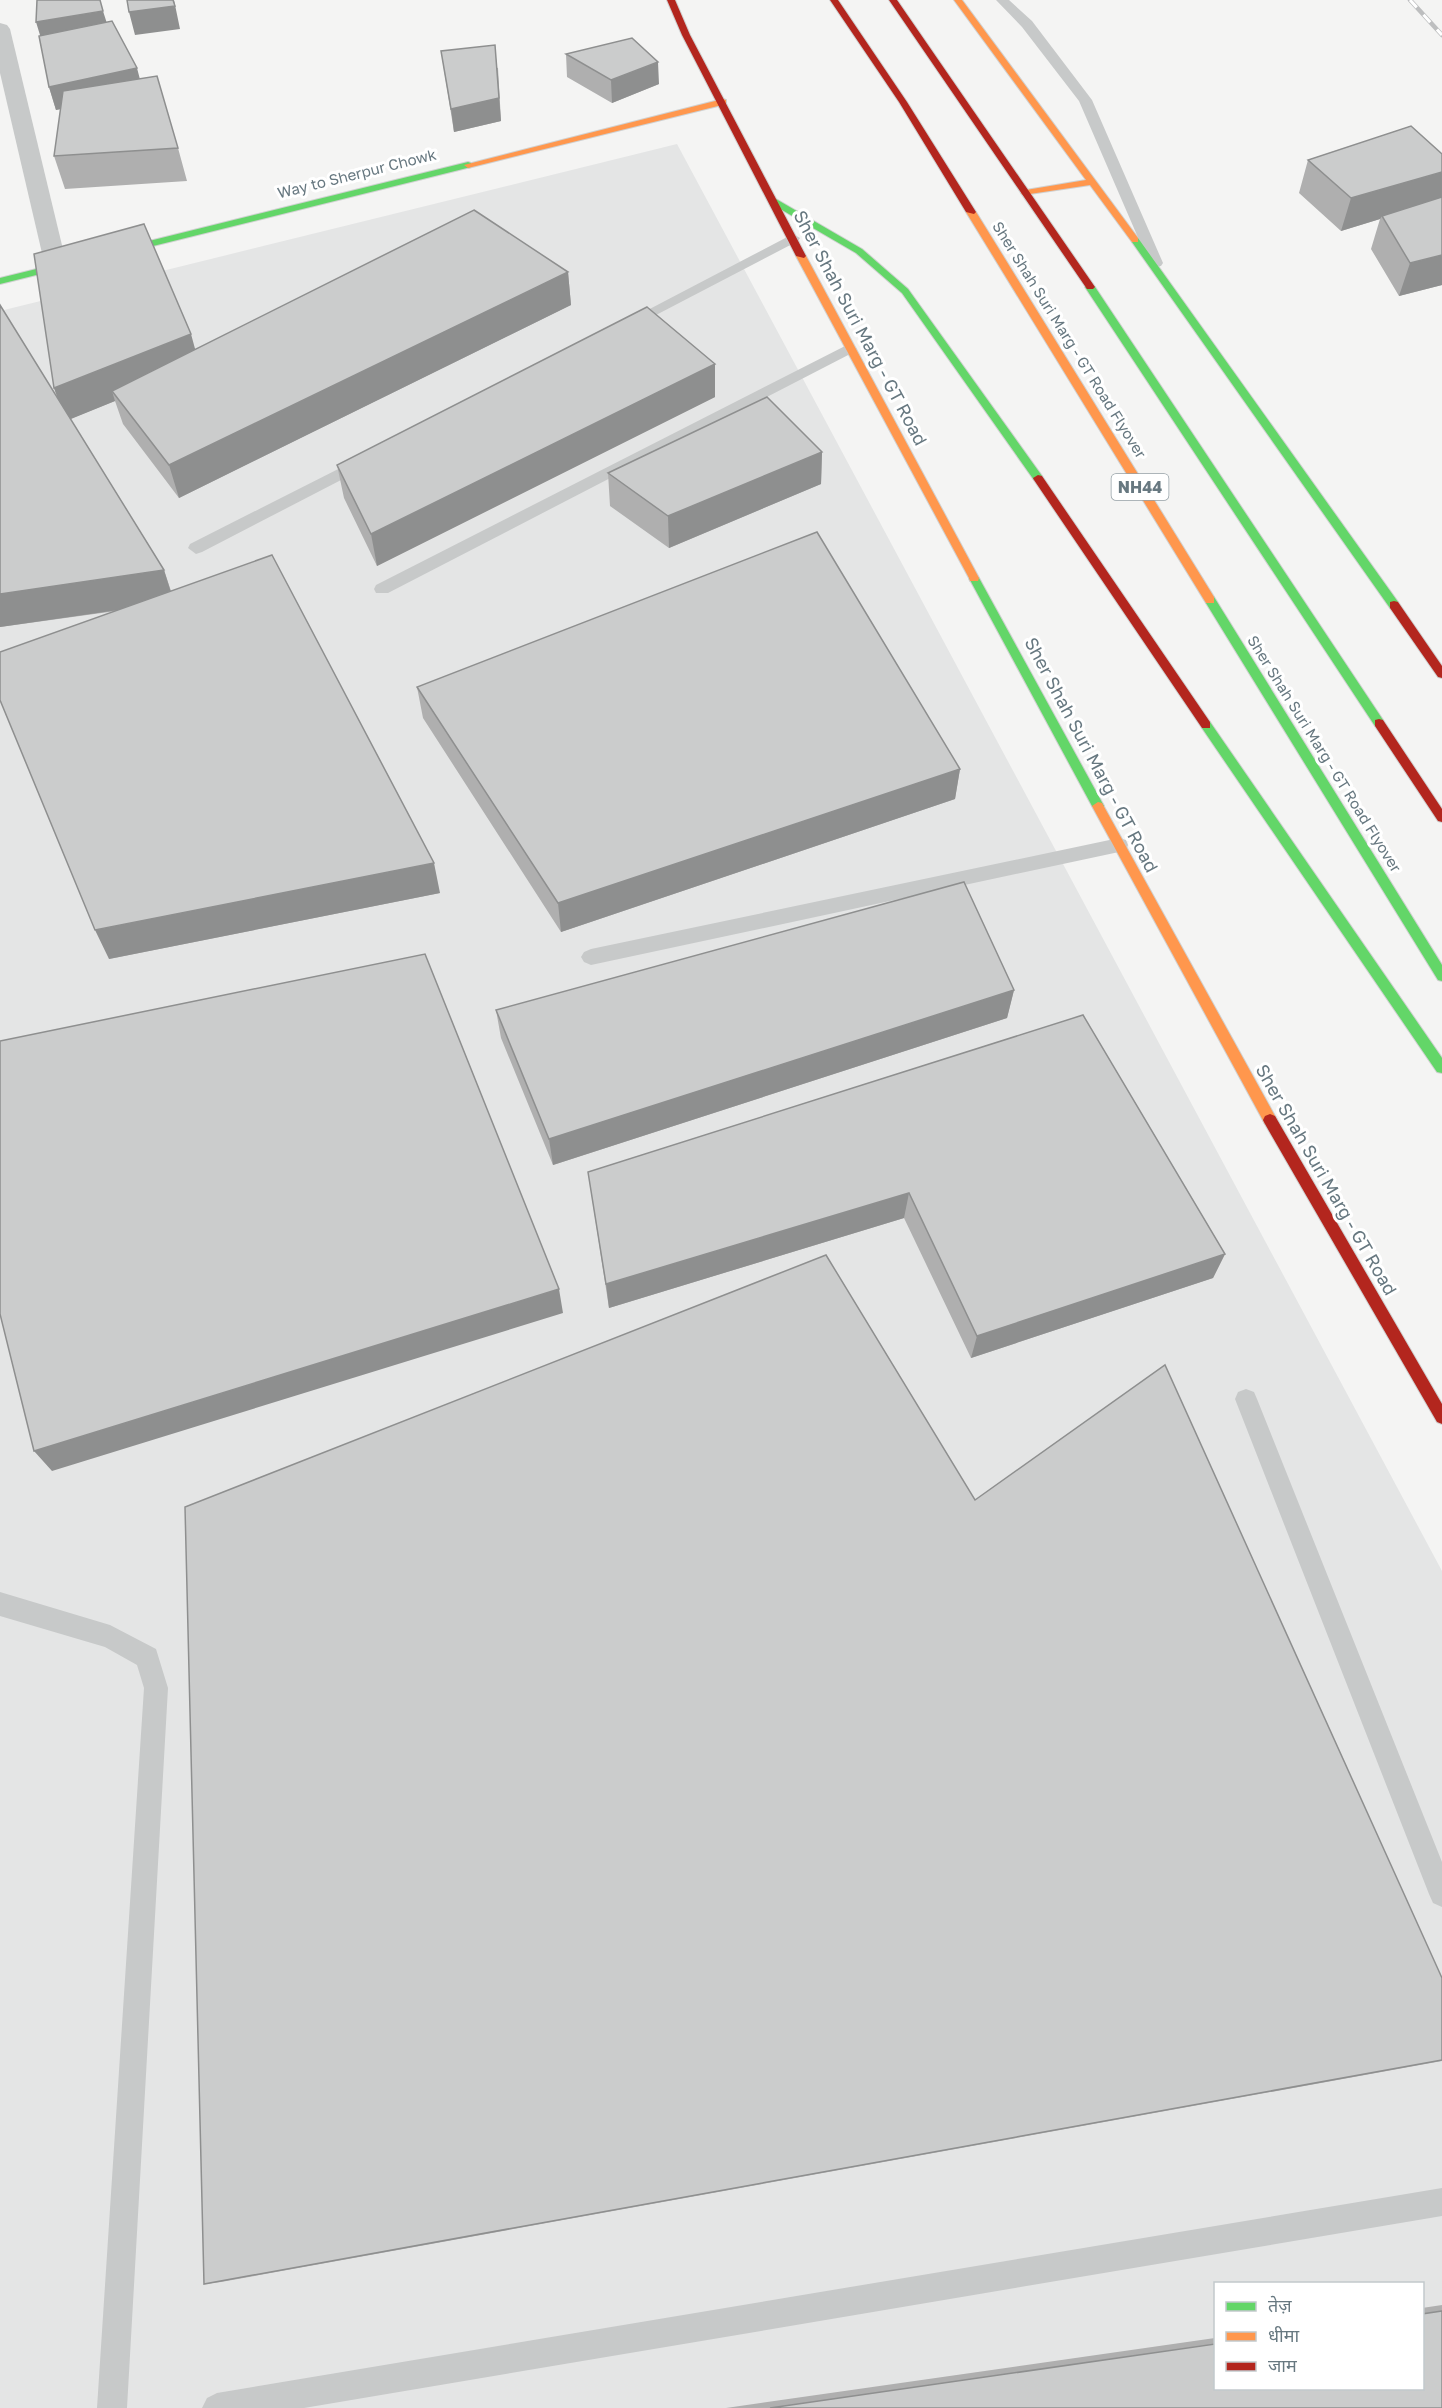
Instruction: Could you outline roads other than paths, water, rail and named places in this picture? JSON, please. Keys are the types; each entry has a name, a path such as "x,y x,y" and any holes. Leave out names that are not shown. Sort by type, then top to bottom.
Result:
{"main road":[{"name":"Sher Shah Suri Marg - GT Road","path":"671,0 686,35 723,102 849,349 1252,1091 1442,1418"},
{"name":"Sher Shah Suri Marg - GT Road Flyover","path":"834,0 909,112 1442,976"},
{"path":"893,0 1107,312 1442,818"},
{"path":"958,0 1159,272 1442,674"},
{"name":"Way to Sherpur Chowk","path":"0,281 723,102"},
{"path":"1026,194 1092,182"},
{"path":"773,201 860,249 883,267 905,291 988,406 1442,1068"}],"street":[{"path":"0,29 56,266"}],"lane":[{"path":"1002,0 1027,24 1085,100 1159,272"},
{"path":"615,331 793,238"},
{"path":"382,589 849,349"},
{"path":"196,549 374,456"},
{"path":"591,957 1119,845"},
{"path":"1246,1400 1442,1894"},
{"path":"0,1604 110,1637 147,1657 156,1688 112,2408"},
{"path":"217,2408 1442,2202"}],"railway":[{"path":"1410,0 1442,35"}]}
